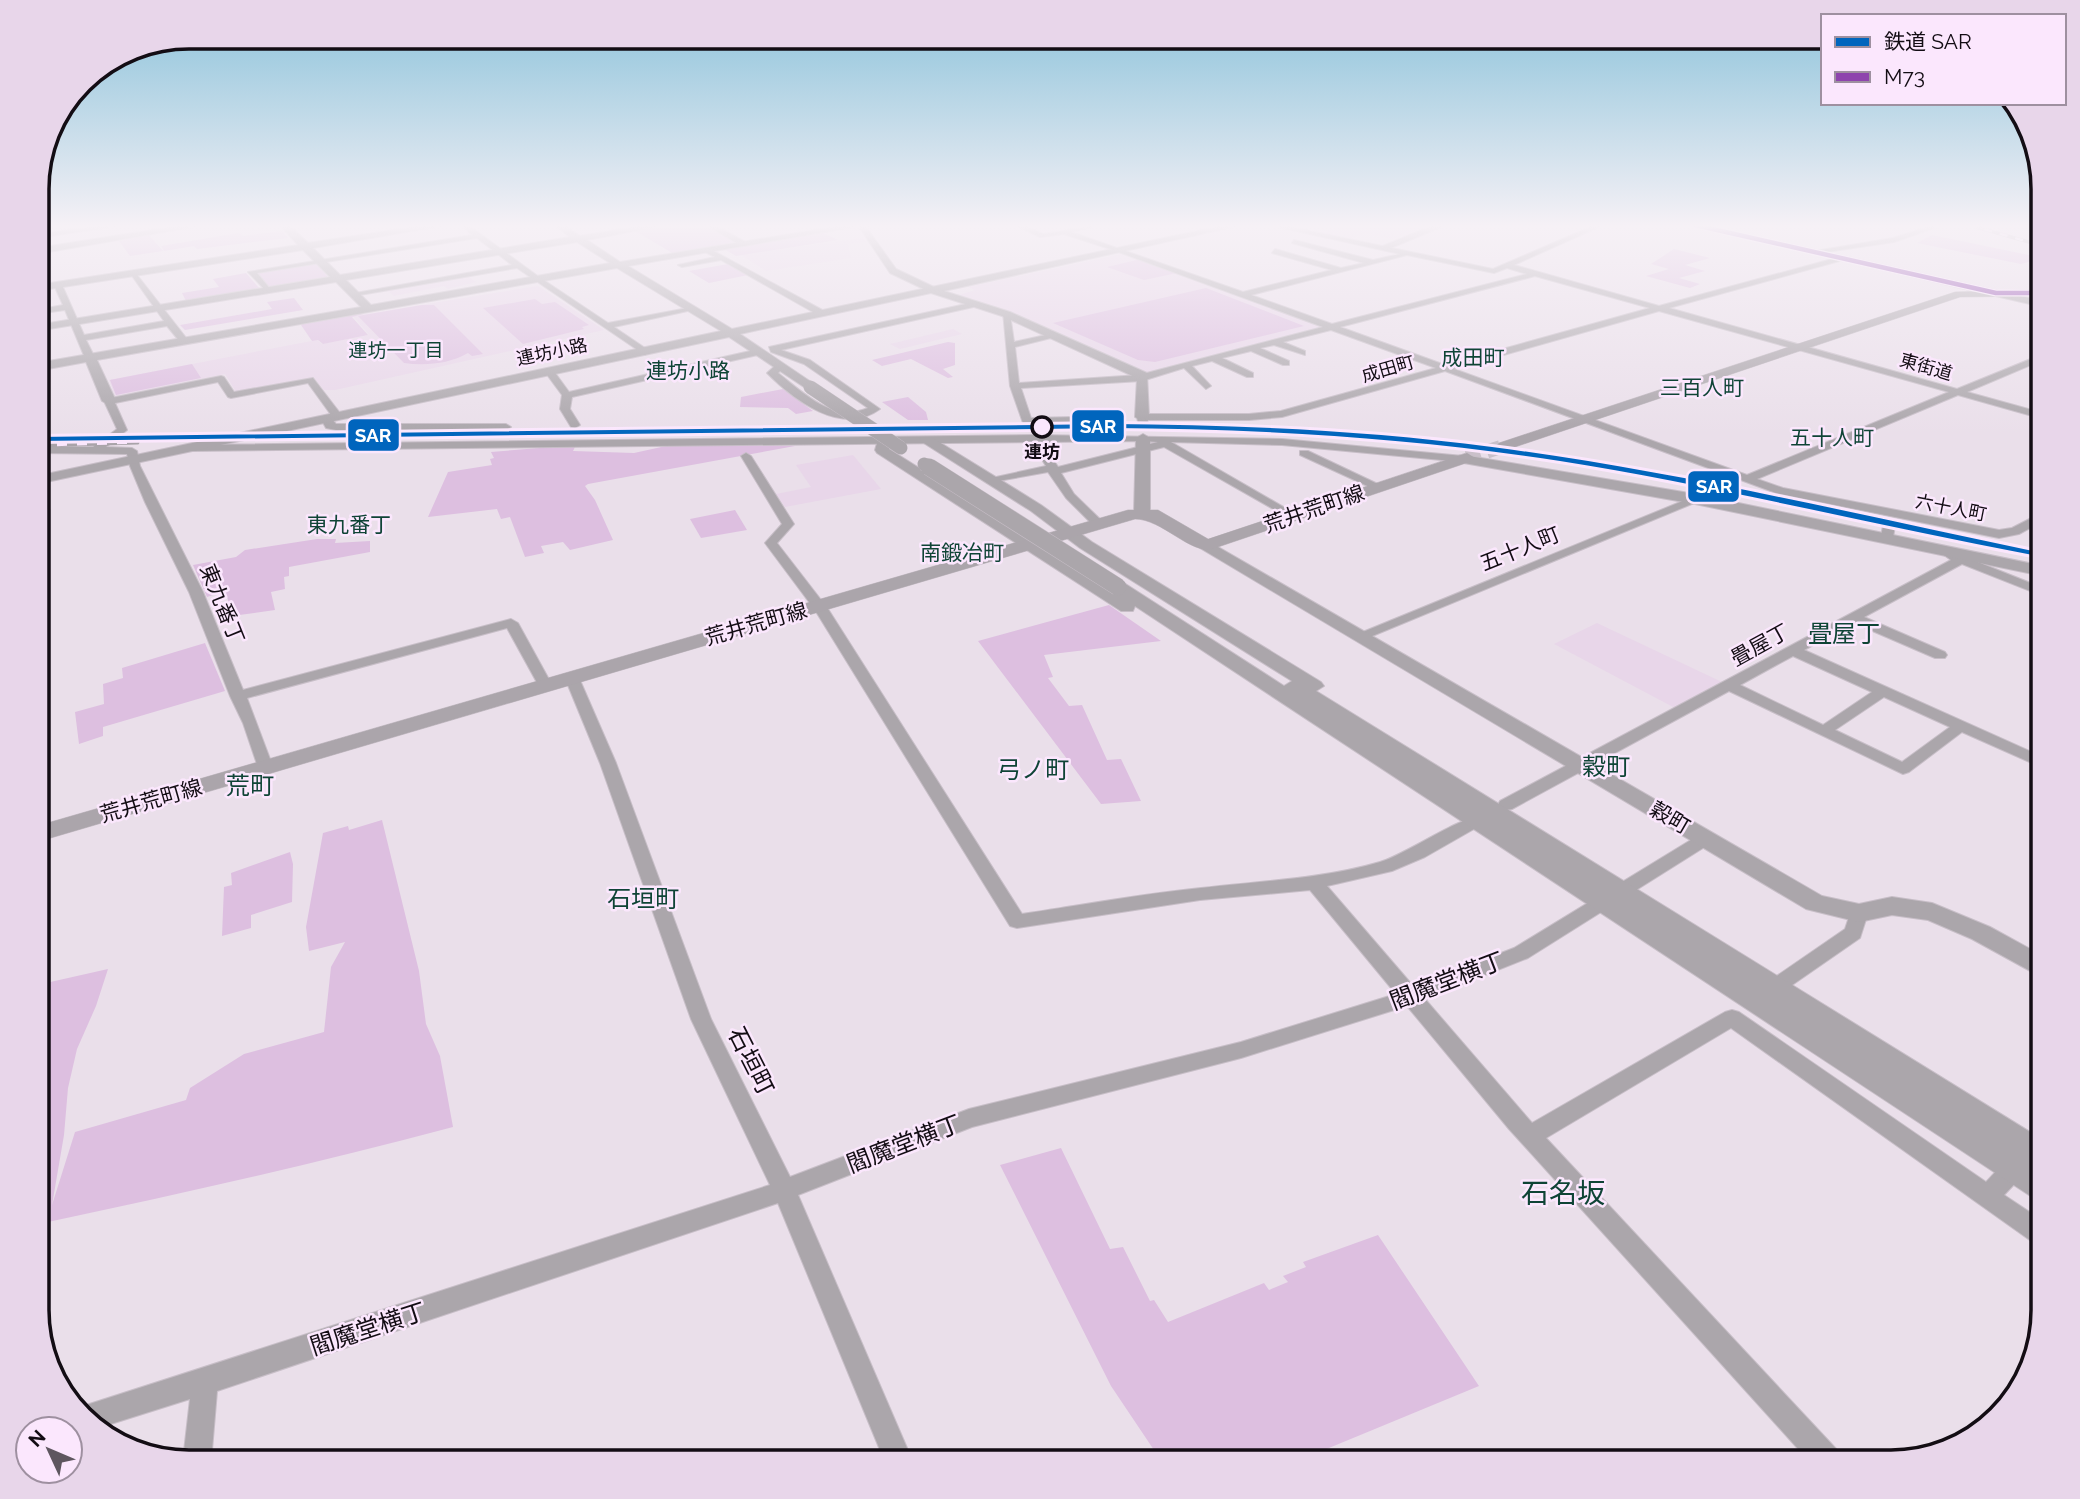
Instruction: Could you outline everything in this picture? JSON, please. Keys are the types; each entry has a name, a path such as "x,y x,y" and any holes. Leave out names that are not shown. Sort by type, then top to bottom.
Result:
{"main road":[{"path":"1504,446 1956,295"},
{"name":"荒井荒町線","path":"1206,545 1465,458"},
{"path":"1142,513 1152,514 1206,545"},
{"name":"荒井荒町線","path":"49,830 1142,513"}],"street":[{"path":"62,295 122,429 95,450"},
{"path":"149,295 184,341"},
{"path":"49,326 237,295"},
{"path":"355,295 369,309"},
{"path":"49,365 447,295"},
{"path":"560,295 645,352"},
{"path":"669,295 779,367 816,386 906,443 930,462 1123,585 1471,823"},
{"path":"691,295 773,349 816,386"},
{"path":"789,295 823,314"},
{"name":"連坊小路","path":"49,478 910,295"},
{"path":"949,295 1006,314 1142,377"},
{"name":"六十人町","path":"1246,295 1780,491 1889,524 1998,534 2015,531 2031,522"},
{"path":"1015,386 1142,377 1453,295"},
{"name":"東街道","path":"1614,295 2031,413"},
{"name":"成田町","path":"1142,431 1274,416 1708,295"},
{"path":"2004,295 2031,301"},
{"path":"773,349 975,303"},
{"path":"49,310 68,307"},
{"path":"607,326 693,309"},
{"path":"1006,314 1015,386 1027,421 1118,419"},
{"path":"82,338 169,323"},
{"path":"1011,345 1055,337"},
{"path":"1275,342 1302,353"},
{"path":"1252,348 1286,363"},
{"path":"773,349 807,362 875,409 848,417 831,415 772,373 779,367"},
{"path":"568,395 758,352"},
{"path":"1214,358 1250,374"},
{"path":"1747,479 2031,362"},
{"path":"1186,365 1206,386"},
{"path":"550,372 568,395"},
{"path":"1142,377 1142,513"},
{"path":"109,401 221,379 231,395 310,380 332,418 330,426 506,427"},
{"path":"568,395 565,409 575,425"},
{"path":"991,481 1052,470 1142,431"},
{"path":"1142,431 1293,516"},
{"path":"190,448 906,443 1142,431 1465,458 1695,499 1889,524 1959,561 2031,588"},
{"path":"1034,438 1070,496 1099,524"},
{"path":"2031,1148 1775,987 1613,897 1410,793 1051,556 882,450 906,443 991,481 1086,545 1505,811 1613,897 2031,1179"},
{"path":"49,450 131,450 134,460"},
{"path":"1304,453 1378,487"},
{"path":"746,456 788,524 771,543 818,605 1017,922 1200,894 1314,883 1386,867 1419,853 1471,823"},
{"name":"東九番丁","path":"134,460 151,502 196,592 237,696 251,723 265,767"},
{"name":"五十人町","path":"1360,636 1695,499"},
{"path":"1051,556 1086,545"},
{"name":"穀町","path":"1206,545 1815,903 1838,911 1859,913 1892,906 1932,912 1981,933 2031,961"},
{"path":"1935,548 2031,568"},
{"name":"畳屋丁","path":"1505,811 1581,766 1959,561"},
{"path":"1123,585 1505,811"},
{"path":"1854,618 1940,655"},
{"path":"237,696 512,623 545,685"},
{"path":"1794,651 2031,757"},
{"name":"石垣町","path":"572,678 608,763 701,1019 785,1191 894,1450"},
{"path":"1730,685 1903,769 1959,727"},
{"path":"1824,731 1882,692"},
{"name":"閻魔堂横丁","path":"97,1415 785,1191 969,1118 1241,1050 1409,997 1521,953 1705,839"},
{"path":"1314,883 1409,997 1531,1135 1818,1450"},
{"path":"1775,987 1853,933 1859,913"},
{"path":"1531,1135 1732,1018 2031,1227"},
{"path":"1987,1196 2015,1168"},
{"path":"198,1450 205,1381"}],"shaded area":[{"path":"183,295 220,295 186,301"},
{"path":"483,295 551,295 604,330 335,390 324,390 314,378 236,392 225,374 115,396 109,380 317,340 322,344 369,335 353,316"},
{"path":"959,295 1239,295 1326,327 1143,373 1012,313"},
{"path":"1176,295 1224,295 1304,326 1155,362 1138,360 1053,323"},
{"path":"294,298 303,310 185,330 180,325 272,309 267,302"},
{"path":"535,299 542,304 555,302 589,325 582,327 584,329 523,344 483,308"},
{"path":"434,305 483,354 472,356 468,353 437,363 404,363 358,316"},
{"path":"362,312 364,314 352,317 368,335 323,344 318,340 312,341 301,325 303,322"},
{"path":"953,329 962,334 900,349 890,344"},
{"path":"948,342 955,343 955,365 943,369 953,377 948,378 911,359 882,366 872,360"},
{"path":"192,364 201,378 116,395 110,380"},
{"path":"783,389 813,411 796,414 788,408 740,407 741,397"},
{"path":"908,397 926,412 928,420 908,420 882,402"},
{"path":"675,444 795,446 588,484 585,486 595,500 613,540 570,550 563,542 541,546 544,553 525,557 510,517 501,519 497,509 428,517 448,472 492,465 490,459 494,458 491,452 576,445 573,451 634,453"},
{"path":"853,455 881,489 785,507 776,494 811,487 796,465"},
{"path":"735,510 747,530 701,538 690,519"},
{"path":"317,539 336,539 335,543 370,541 370,552 289,567 289,576 284,577 285,589 271,592 275,610 232,616 227,596 221,598 219,593 207,597 193,565 236,557 245,550"},
{"path":"1109,605 1161,641 1044,655 1053,677 1048,678 1069,706 1082,705 1107,760 1121,759 1141,801 1101,804 978,641"},
{"path":"1597,623 1722,682 1675,708 1554,644"},
{"path":"205,643 225,691 103,727 103,736 79,744 75,712 104,704 103,684 123,678 122,668"},
{"path":"382,820 419,971 426,1024 440,1056 453,1127 302,1165 49,1222 49,982 108,969 96,1006 77,1049 68,1088 64,1135 52,1205 75,1132 186,1100 190,1088 244,1054 324,1032 331,967 345,942 309,951 306,927 323,833 348,826 349,830"},
{"path":"290,852 293,864 292,902 251,915 251,928 222,936 224,887 232,885 231,873"},
{"path":"1061,1148 1110,1249 1123,1247 1150,1301 1154,1300 1168,1322 1264,1283 1269,1290 1288,1282 1283,1276 1306,1267 1303,1262 1378,1235 1479,1386 1324,1450 1154,1450 1111,1386 1000,1165"}],"tunnel":[{"path":"1143,422 1143,430"},
{"path":"1467,458 1504,446"}],"railway":[{"path":"49,445 137,442"}],"rail line":[{"name":"SAR","path":"49,439 1112,426 1302,432 1445,443 1561,459 1699,484 2031,553"}],"place":[{"name":"連坊","path":"1042,427"}],"district":[{"name":"連坊一丁目","path":"396,350"},
{"name":"成田町","path":"1473,358"},
{"name":"連坊小路","path":"688,371"},
{"name":"三百人町","path":"1702,388"},
{"name":"五十人町","path":"1832,438"},
{"name":"東九番丁","path":"349,525"},
{"name":"南鍛冶町","path":"962,553"},
{"name":"畳屋丁","path":"1844,634"},
{"name":"穀町","path":"1606,767"},
{"name":"弓ノ町","path":"1033,770"},
{"name":"荒町","path":"250,786"},
{"name":"石垣町","path":"643,899"},
{"name":"石名坂","path":"1563,1193"}]}
